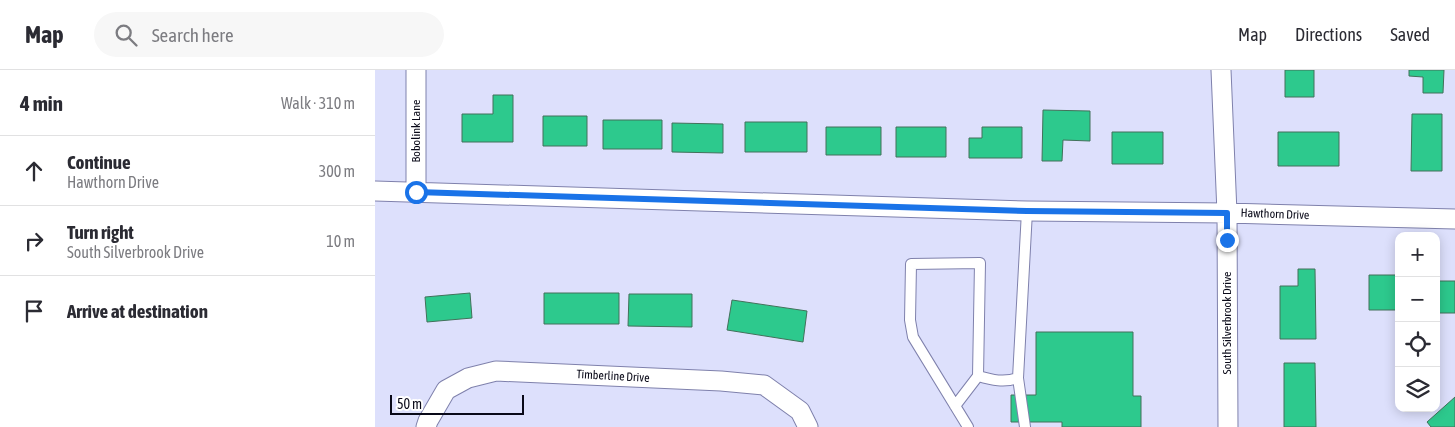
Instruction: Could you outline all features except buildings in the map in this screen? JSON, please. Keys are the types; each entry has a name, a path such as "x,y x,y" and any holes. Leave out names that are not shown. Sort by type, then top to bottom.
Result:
{"street":[{"name":"Bobolink Lane","path":"416,70 416,192"},
{"name":"South Silverbrook Drive","path":"1221,70 1227,213 1228,427"},
{"name":"Hawthorn Drive","path":"375,191 1027,211 1227,213 1455,219"},
{"name":"Timberline Drive","path":"426,427 445,390 468,378 496,371 721,381 765,385 800,412 808,427"}],"lane":[{"path":"1025,427 1018,378 1027,211"},
{"path":"955,406 977,376 980,263 911,264 909,320 913,337 955,406 968,427"},
{"path":"977,376 996,381 1012,381 1018,378"}],"route":[{"path":"416,192 1027,211 1227,213 1227,240"}]}
